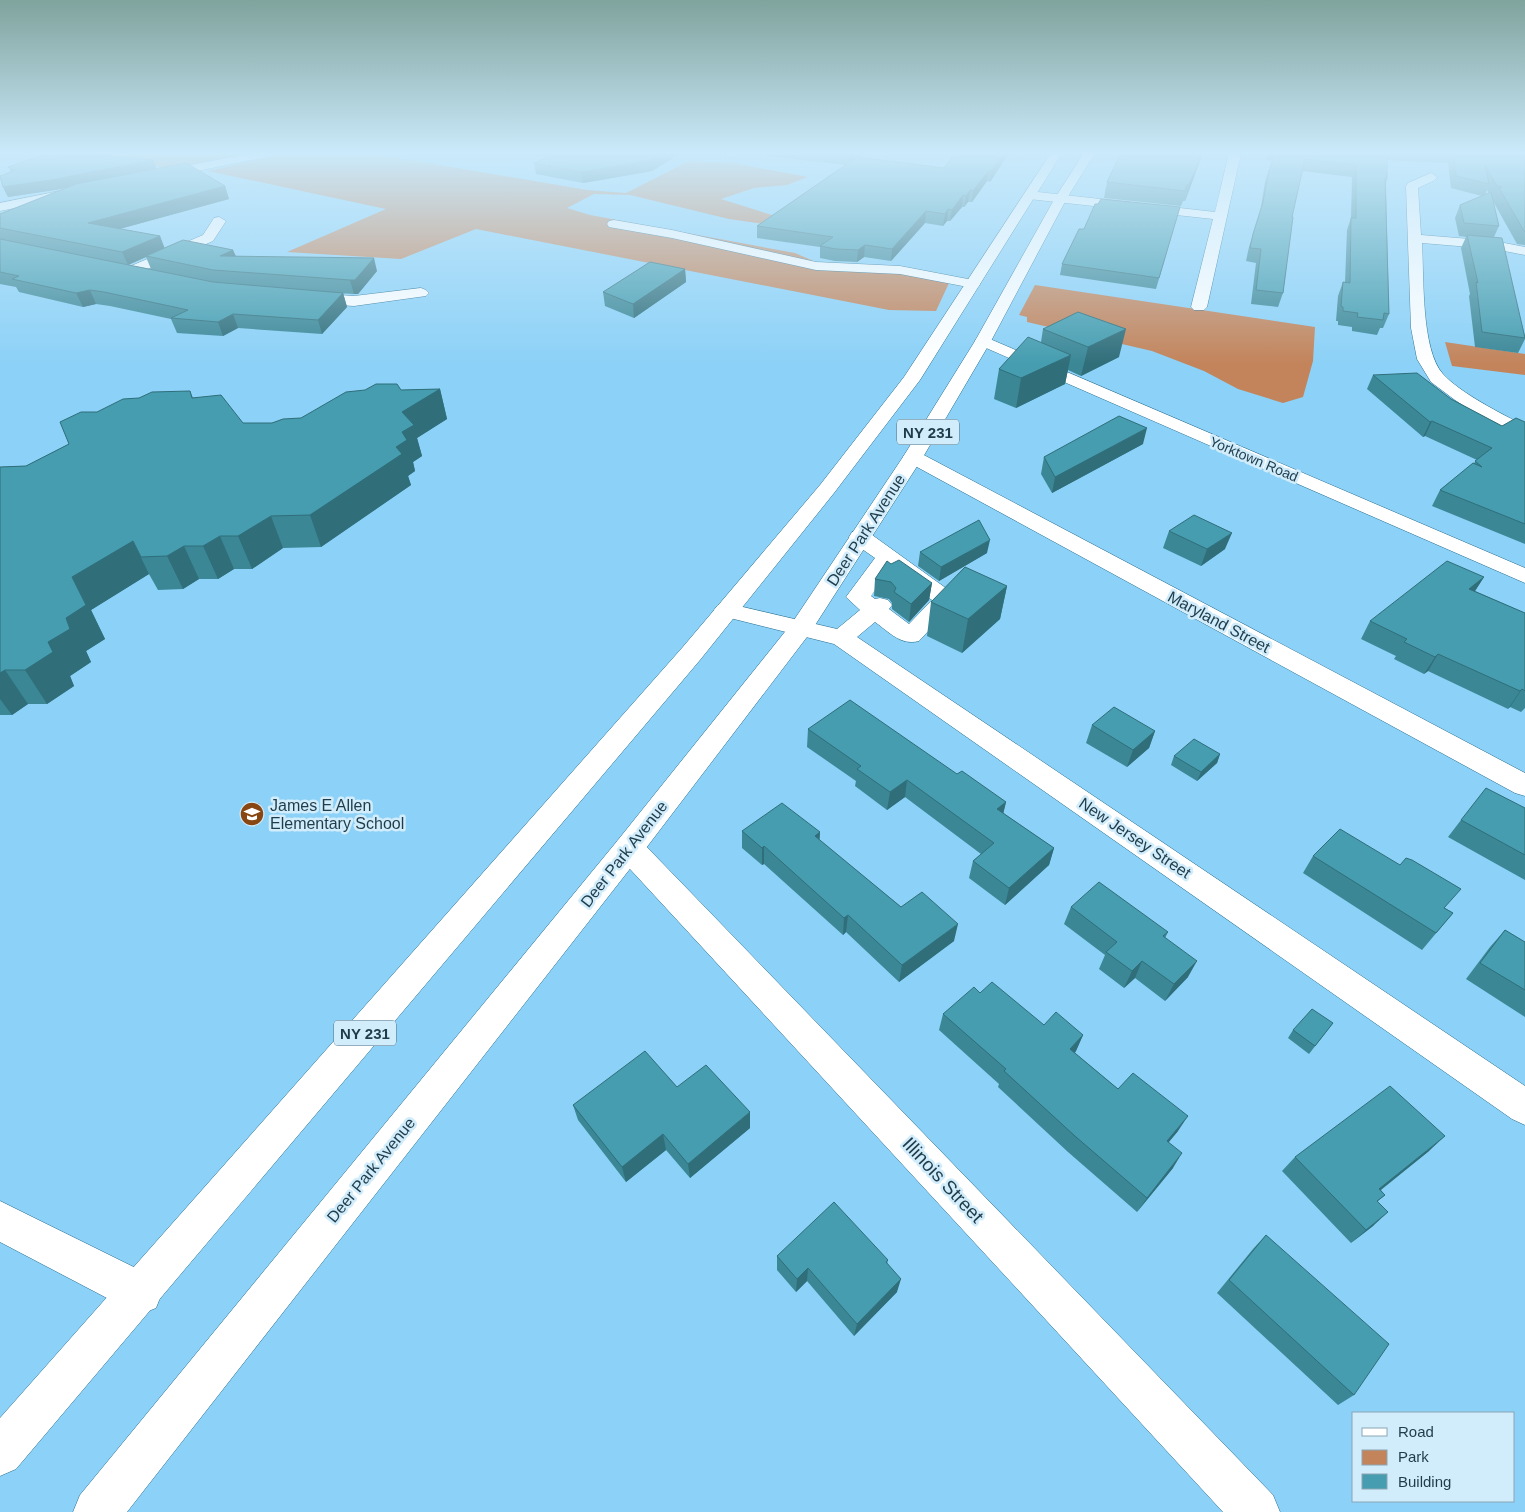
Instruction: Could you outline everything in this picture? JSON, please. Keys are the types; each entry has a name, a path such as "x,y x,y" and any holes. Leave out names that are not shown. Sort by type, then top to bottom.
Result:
{"street":[{"path":"129,272 208,238 217,224"},
{"path":"614,224 672,234 816,266 900,270 973,284"},
{"name":"NY 231","path":"0,1453 691,654 827,489 911,380 1011,224"},
{"name":"Deer Park Avenue","path":"97,1512 630,848 801,628 913,457 983,341 1047,224"},
{"path":"1199,306 1217,224"},
{"path":"1413,224 1419,328 1425,359 1437,378 1461,396 1492,416 1525,433"},
{"path":"1414,238 1525,250"},
{"path":"110,268 156,278"},
{"path":"296,296 354,301 421,293"},
{"name":"Yorktown Road","path":"983,341 1525,576"},
{"name":"Maryland Street","path":"913,457 1525,786"},
{"path":"826,590 871,604 910,636 946,599 904,580 887,556 860,537"},
{"path":"842,638 871,604 887,556"},
{"name":"New Jersey Street","path":"726,610 842,638 1525,1107"},
{"name":"Illinois Street","path":"630,848 1256,1512"},
{"path":"0,1221 141,1292"}],"green space":[{"path":"352,224 636,224 795,253 832,269 907,274 949,283 936,311 889,310 476,229 401,259 287,252"},
{"path":"760,224 793,224 798,229"},
{"path":"1035,285 1315,327 1313,361 1303,397 1283,403 1238,389 1204,371 1152,351 1027,322 1027,317 1019,315"},
{"path":"1445,342 1525,354 1525,375 1452,366"}],"building":[{"path":"0,224 91,224 160,236 122,252 0,228"},
{"path":"761,224 915,224 892,249 865,245 858,250 820,246 833,237 757,226"},
{"path":"1086,224 1175,224 1159,278 1062,264 1079,229 1084,229"},
{"path":"1256,224 1292,224 1283,293 1256,290 1261,249 1250,248"},
{"path":"1351,224 1386,224 1389,314 1384,313 1383,320 1357,317 1358,313 1343,311 1341,306 1343,282 1350,283"},
{"path":"1471,224 1498,224 1499,226"},
{"path":"1520,224 1525,224 1524,231"},
{"path":"1467,235 1502,238 1525,338 1482,332 1476,282 1478,283"},
{"path":"0,239 213,282 343,293 318,320 233,314 218,322 171,318 188,310 104,292 90,290 76,293 12,279 19,276 0,272"},
{"path":"183,240 233,250 220,256 374,258 355,280 350,280 213,270 146,256"},
{"path":"650,262 685,269 633,304 603,292"},
{"path":"1078,312 1126,329 1088,347 1043,329"},
{"path":"1028,337 1071,355 1021,378 999,369"},
{"path":"1417,373 1451,399 1502,426 1516,418 1525,422 1525,524 1440,490 1473,463 1482,467 1475,461 1492,448 1432,421 1430,422 1373,375"},
{"path":"376,384 397,384 401,390 440,389 402,412 414,425 402,432 407,440 396,447 402,454 310,515 271,516 238,536 220,536 203,546 184,546 167,556 141,557 133,541 72,577 86,605 66,618 70,629 48,642 53,652 25,670 5,670 0,673 0,467 26,466 69,444 60,422 81,412 97,412 123,399 139,398 152,392 190,391 192,398 221,395 243,423 272,423 283,419 301,418 346,392 365,390"},
{"path":"1119,416 1147,428 1055,477 1044,457"},
{"path":"1194,515 1232,533 1207,549 1169,531"},
{"path":"979,520 990,540 941,567 920,552"},
{"path":"899,560 932,583 911,604 894,592 896,588 891,582 875,579 887,561 891,564"},
{"path":"1447,561 1484,577 1469,589 1525,613 1525,691 1522,689 1520,691 1438,654 1435,657 1404,642 1407,639 1370,621"},
{"path":"965,567 1007,586 968,619 931,602"},
{"path":"850,700 957,774 962,771 1006,802 997,809 1054,848 1009,888 973,861 994,843 907,780 890,792 857,769 861,766 808,729"},
{"path":"1114,707 1155,731 1133,750 1092,725"},
{"path":"1194,739 1220,754 1201,772 1174,756"},
{"path":"1486,788 1525,808 1525,855 1461,820"},
{"path":"782,803 820,832 815,836 901,907 922,892 958,924 902,965 848,915 844,918 764,846 762,848 742,831"},
{"path":"1340,829 1400,865 1406,858 1412,860 1461,889 1444,908 1453,913 1436,933 1313,856"},
{"path":"1099,882 1168,932 1163,936 1197,961 1174,984 1142,961 1132,971 1106,952 1117,942 1071,907"},
{"path":"1505,930 1525,942 1525,990 1480,963"},
{"path":"992,982 1044,1025 1056,1012 1083,1035 1070,1049 1118,1089 1133,1073 1188,1116 1167,1141 1182,1153 1147,1198 1076,1137 1004,1071 1006,1069 943,1014 974,987 980,993"},
{"path":"1312,1009 1333,1023 1315,1046 1293,1030"},
{"path":"645,1051 677,1087 706,1065 750,1112 688,1164 663,1134 622,1167 573,1105"},
{"path":"1390,1086 1445,1136 1379,1189 1385,1195 1377,1201 1388,1212 1366,1230 1295,1157"},
{"path":"834,1202 888,1260 886,1262 901,1279 857,1324 808,1268 797,1279 777,1256"},
{"path":"1266,1235 1389,1344 1354,1395 1229,1280"}],"place":[{"name":"James E Allen Elementary School","path":"252,814"}]}
